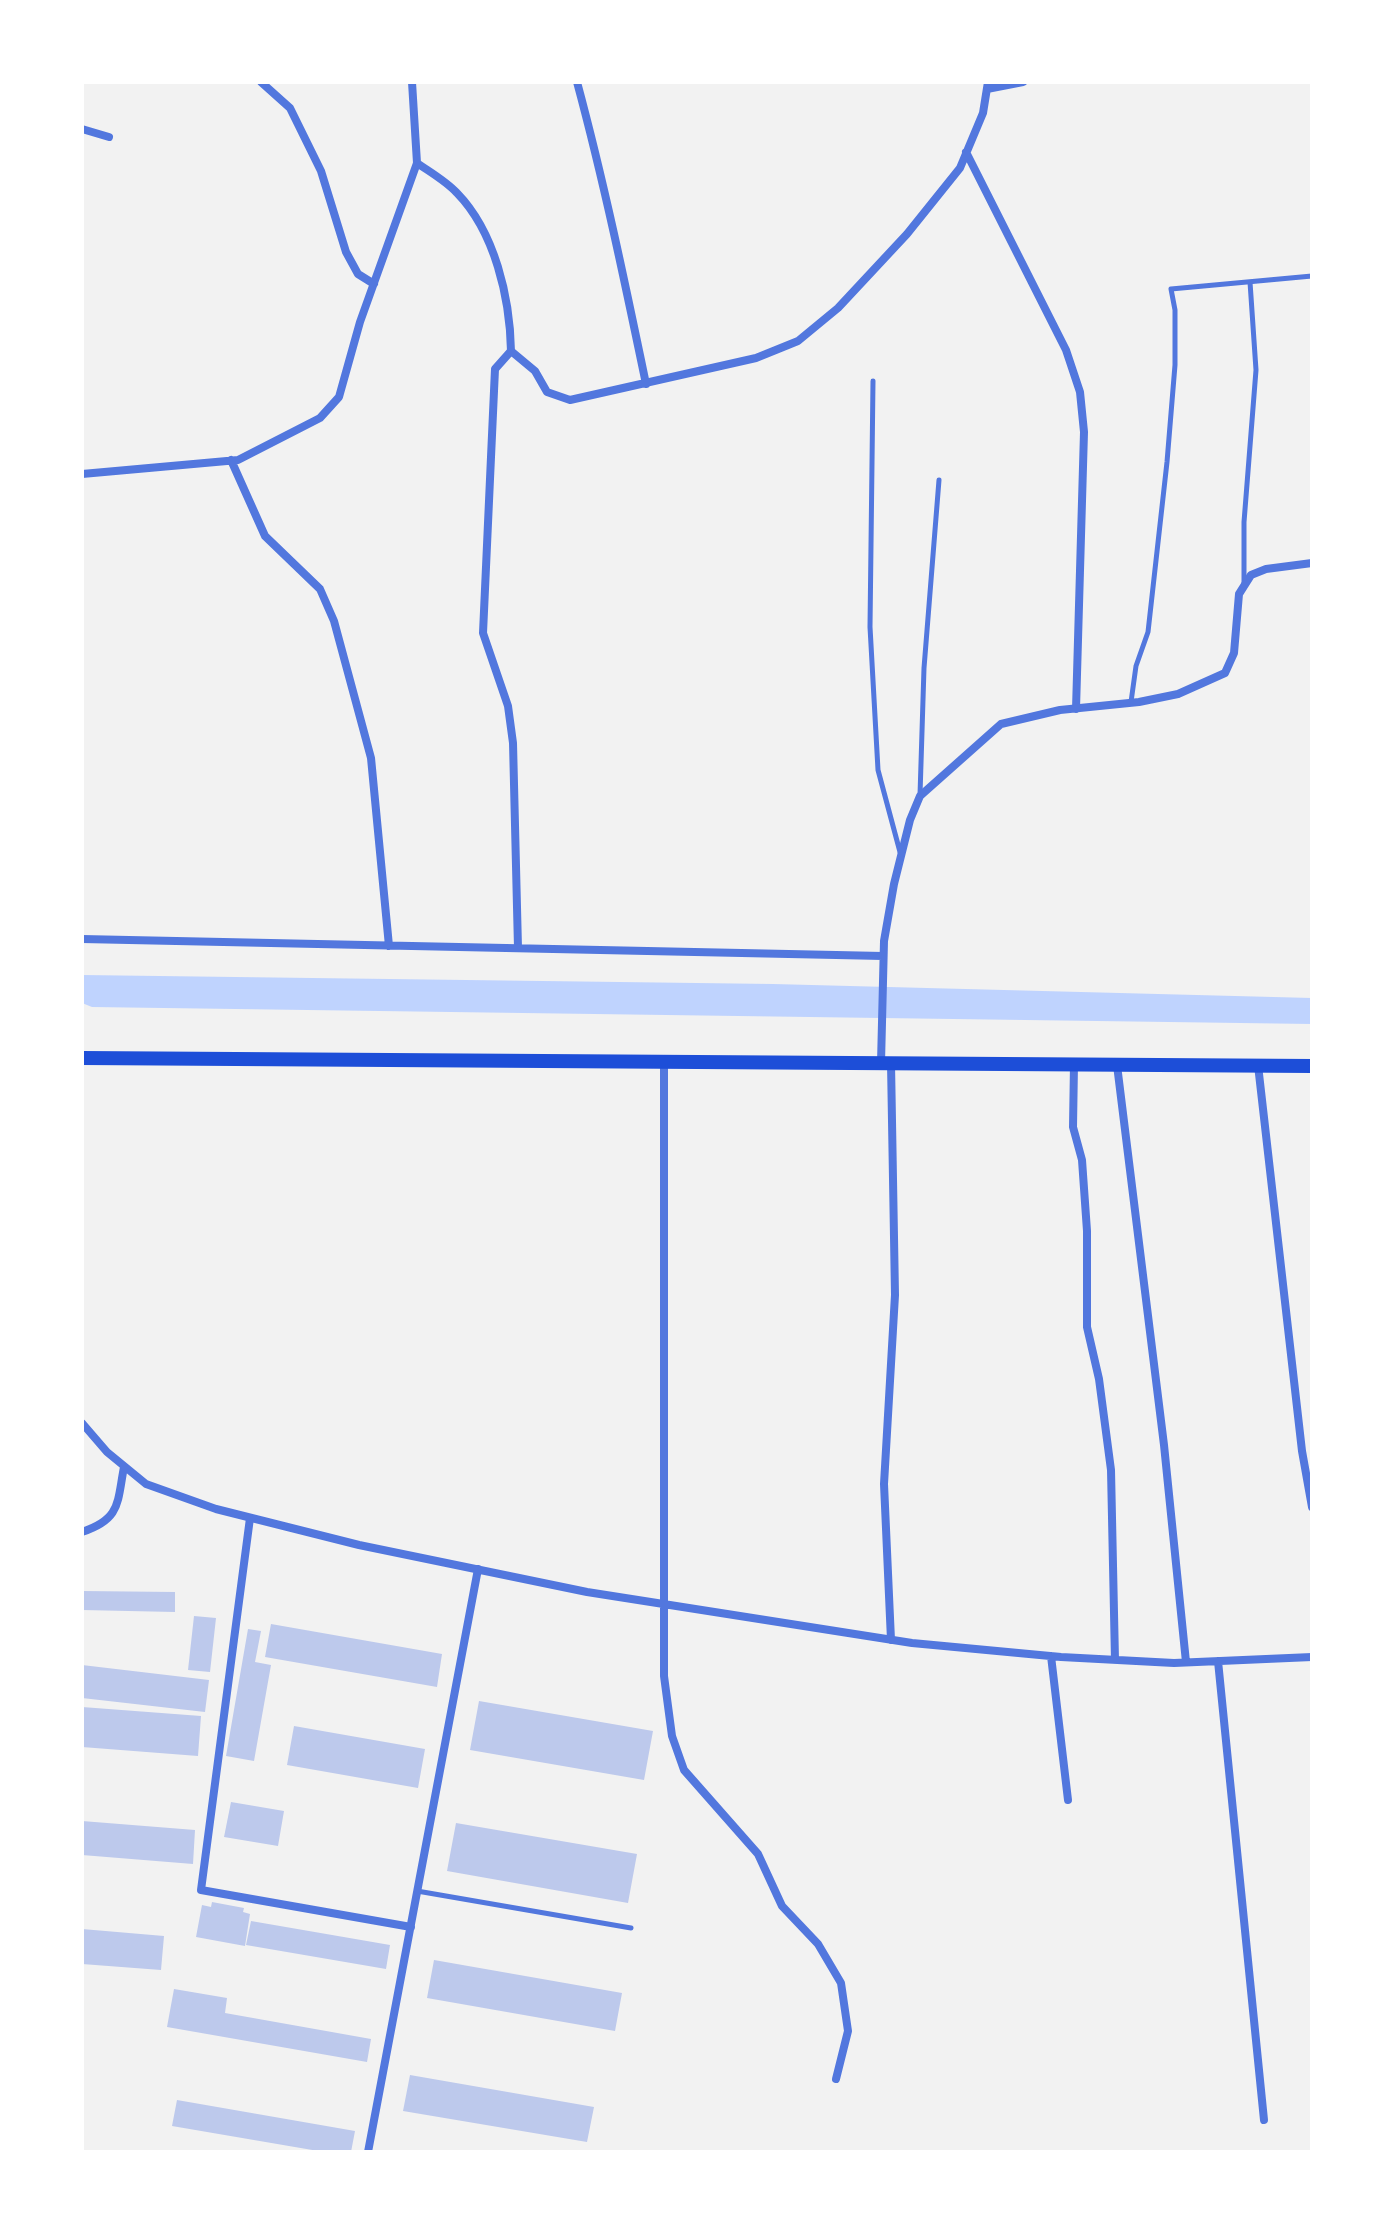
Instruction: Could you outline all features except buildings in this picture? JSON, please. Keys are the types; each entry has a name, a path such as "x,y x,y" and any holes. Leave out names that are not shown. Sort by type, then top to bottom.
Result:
{"main road":[{"path":"82,1058 1312,1066"}],"street":[{"path":"261,82 290,108 321,171 346,252 358,274 374,284"},
{"path":"82,474 231,460 320,418 339,397 374,284 417,163 412,82"},
{"path":"577,82 646,384"},
{"path":"417,163 457,192 480,223 497,263 511,351 535,371 547,392 570,400 756,358 798,341 838,308 907,234 960,168 983,113 988,86 1023,82"},
{"path":"82,129 109,137"},
{"path":"966,152 1066,350 1080,392 1084,432 1076,709"},
{"path":"511,351 495,369 483,633 508,706 513,743 518,948"},
{"path":"231,460 265,536 320,589 334,621 371,758 389,946"},
{"path":"891,1640 884,1484 895,1295 883,956 901,857 920,796 1001,724 1178,694 1225,673 1234,653 1239,594 1251,575 1266,569 1312,563"},
{"path":"82,939 883,956"},
{"path":"664,1062 664,1676 676,1748 684,1770 758,1854 782,1906 818,1944 841,1983 848,2031 836,2079"},
{"path":"1074,1064 1073,1127 1082,1160 1087,1231 1087,1327 1099,1379 1111,1470 1115,1660"},
{"path":"1117,1065 1157,1384 1186,1662"},
{"path":"1258,1065 1302,1451 1312,1507"},
{"path":"82,1423 124,1467 146,1484 250,1518 478,1569 666,1604 891,1640 1115,1660 1186,1662 1312,1657"},
{"path":"82,1532 104,1525 115,1512 124,1467"},
{"path":"250,1518 201,1890 411,1927"},
{"path":"368,2152 478,1569"},
{"path":"1051,1656 1068,1800"},
{"path":"1218,1661 1264,2120"}],"lane":[{"path":"1130,703 1136,666 1148,632 1168,448 1175,351 1175,310 1171,289 1312,276"},
{"path":"1244,586 1245,507 1256,370 1250,282"},
{"path":"873,381 870,627 878,770 901,857"},
{"path":"920,796 924,668 939,480"},
{"path":"417,1891 631,1928"}],"water":[{"path":"82,975 773,984 1312,998 1312,1024 92,1007 82,1003"}]}
